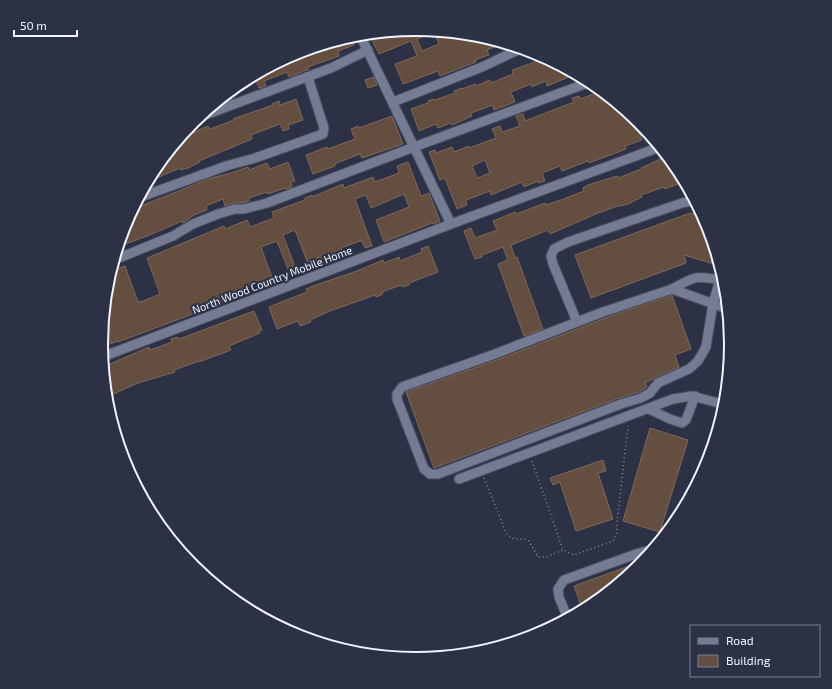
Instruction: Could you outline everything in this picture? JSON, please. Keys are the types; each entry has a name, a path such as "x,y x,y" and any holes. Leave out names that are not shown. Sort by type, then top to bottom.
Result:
{"street":[{"path":"363,41 451,224"},
{"path":"215,111 331,68 368,50"},
{"path":"393,102 482,67 514,52"},
{"path":"146,195 226,166 256,158 323,134 324,128 308,77"},
{"path":"120,257 173,236 194,224 218,214 267,203 414,146 582,85"},
{"name":"North Wood Country Mobile Home","path":"108,355 451,224 655,149"},
{"path":"578,322 553,264 551,256 554,249 568,242 689,201"},
{"path":"717,276 691,278 672,289 578,322 495,354 402,386 397,394 397,399 424,469 430,474 438,474 650,393 658,383 689,369 698,361 706,347 713,303 719,283"},
{"path":"672,289 722,307"},
{"path":"459,480 674,399 694,396 719,403"},
{"path":"649,408 670,419 682,423 686,420 694,396"},
{"path":"566,614 559,597 558,589 564,580 645,551"}],"path":[{"path":"534,466 563,550 574,555 613,540 617,533 627,433"},
{"path":"486,484 507,535 514,539 524,539 530,541 538,557 546,557 563,550"}],"building":[{"path":"423,36 417,39 422,51 439,44 436,37 476,42 495,47 487,50 489,55 475,60 476,62 440,76 438,71 403,84 395,64 417,56 411,41 379,54 372,40"},
{"path":"353,43 354,45 338,51 339,56 308,67 309,69 289,77 287,72 264,81 266,86 259,88 256,81 298,59 317,52"},
{"path":"538,61 569,77 547,86 546,81 532,87 531,84 511,92 515,102 494,110 493,105 471,113 472,116 452,125 451,123 438,128 436,124 419,131 411,109 428,103 428,101 455,93 454,91 462,88 475,84 476,86 490,80 491,83 513,74 512,70"},
{"path":"374,77 377,85 368,88 365,80"},
{"path":"595,94 634,126 639,131 642,140 625,146 626,149 589,163 588,161 562,171 560,166 542,173 545,181 538,183 538,181 524,187 522,182 491,195 490,191 466,200 467,205 457,209 445,178 440,180 429,152 435,150 436,153 452,147 454,152 496,138 492,129 500,126 502,132 520,126 516,116 523,114 525,121 574,102 572,98 579,96 580,99","holes":["485,160 490,173 477,178 472,166"]},
{"path":"296,99 303,120 288,125 289,129 283,131 280,124 251,135 252,139 199,161 200,162 188,168 181,170 180,168 156,178 171,157 191,134 208,126 210,129 273,105 272,104 279,101 280,105"},
{"path":"392,116 403,144 362,158 360,154 334,164 335,166 313,174 306,155 355,139 351,129 358,126 359,128"},
{"path":"662,158 679,183 665,189 664,187 641,195 642,197 628,204 598,213 550,234 548,230 511,245 515,258 517,257 543,329 524,336 498,264 508,260 503,247 475,259 464,231 471,228 475,238 497,230 493,221 515,212 516,214 545,203 545,205 561,200 584,191 583,188 588,185 617,176 618,178"},
{"path":"288,162 295,181 291,182 292,187 268,194 267,192 249,198 249,201 243,203 234,203 225,206 223,199 206,206 207,210 194,215 183,223 182,221 124,245 140,206 211,178 248,167 249,170 267,163 270,169"},
{"path":"408,162 421,196 429,193 440,221 384,242 376,220 409,207 404,194 371,208 366,195 355,199 372,246 365,248 362,241 360,241 341,248 344,256 310,269 295,230 283,235 297,272 290,274 277,241 261,247 274,283 264,287 262,281 236,291 238,297 108,345 110,304 117,269 125,266 138,302 143,301 160,294 147,258 224,226 225,229 247,220 250,227 274,218 272,212 343,184 344,188 373,177 375,182 399,173 397,166"},
{"path":"690,213 695,214 701,226 714,264 684,255 686,263 591,298 575,255"},
{"path":"428,246 438,272 409,283 409,285 402,287 401,285 382,292 383,294 376,297 375,295 330,311 310,320 311,322 300,326 298,321 277,329 269,307 307,292 306,289 313,286 357,271 383,260 384,263 399,257 400,261 422,252 421,249"},
{"path":"672,295 691,349 675,355 679,367 645,383 647,387 639,392 619,398 434,468 406,392 497,360 616,314"},
{"path":"254,311 262,330 259,331 260,333 229,346 231,350 174,370 175,372 138,383 111,395 108,365 149,347 150,350 172,342 171,339 178,337 179,339"},
{"path":"650,428 688,440 660,532 623,521"},
{"path":"603,460 606,471 598,473 613,519 576,531 560,482 553,485 550,478"},
{"path":"629,567 604,589 581,605 574,586"}]}
